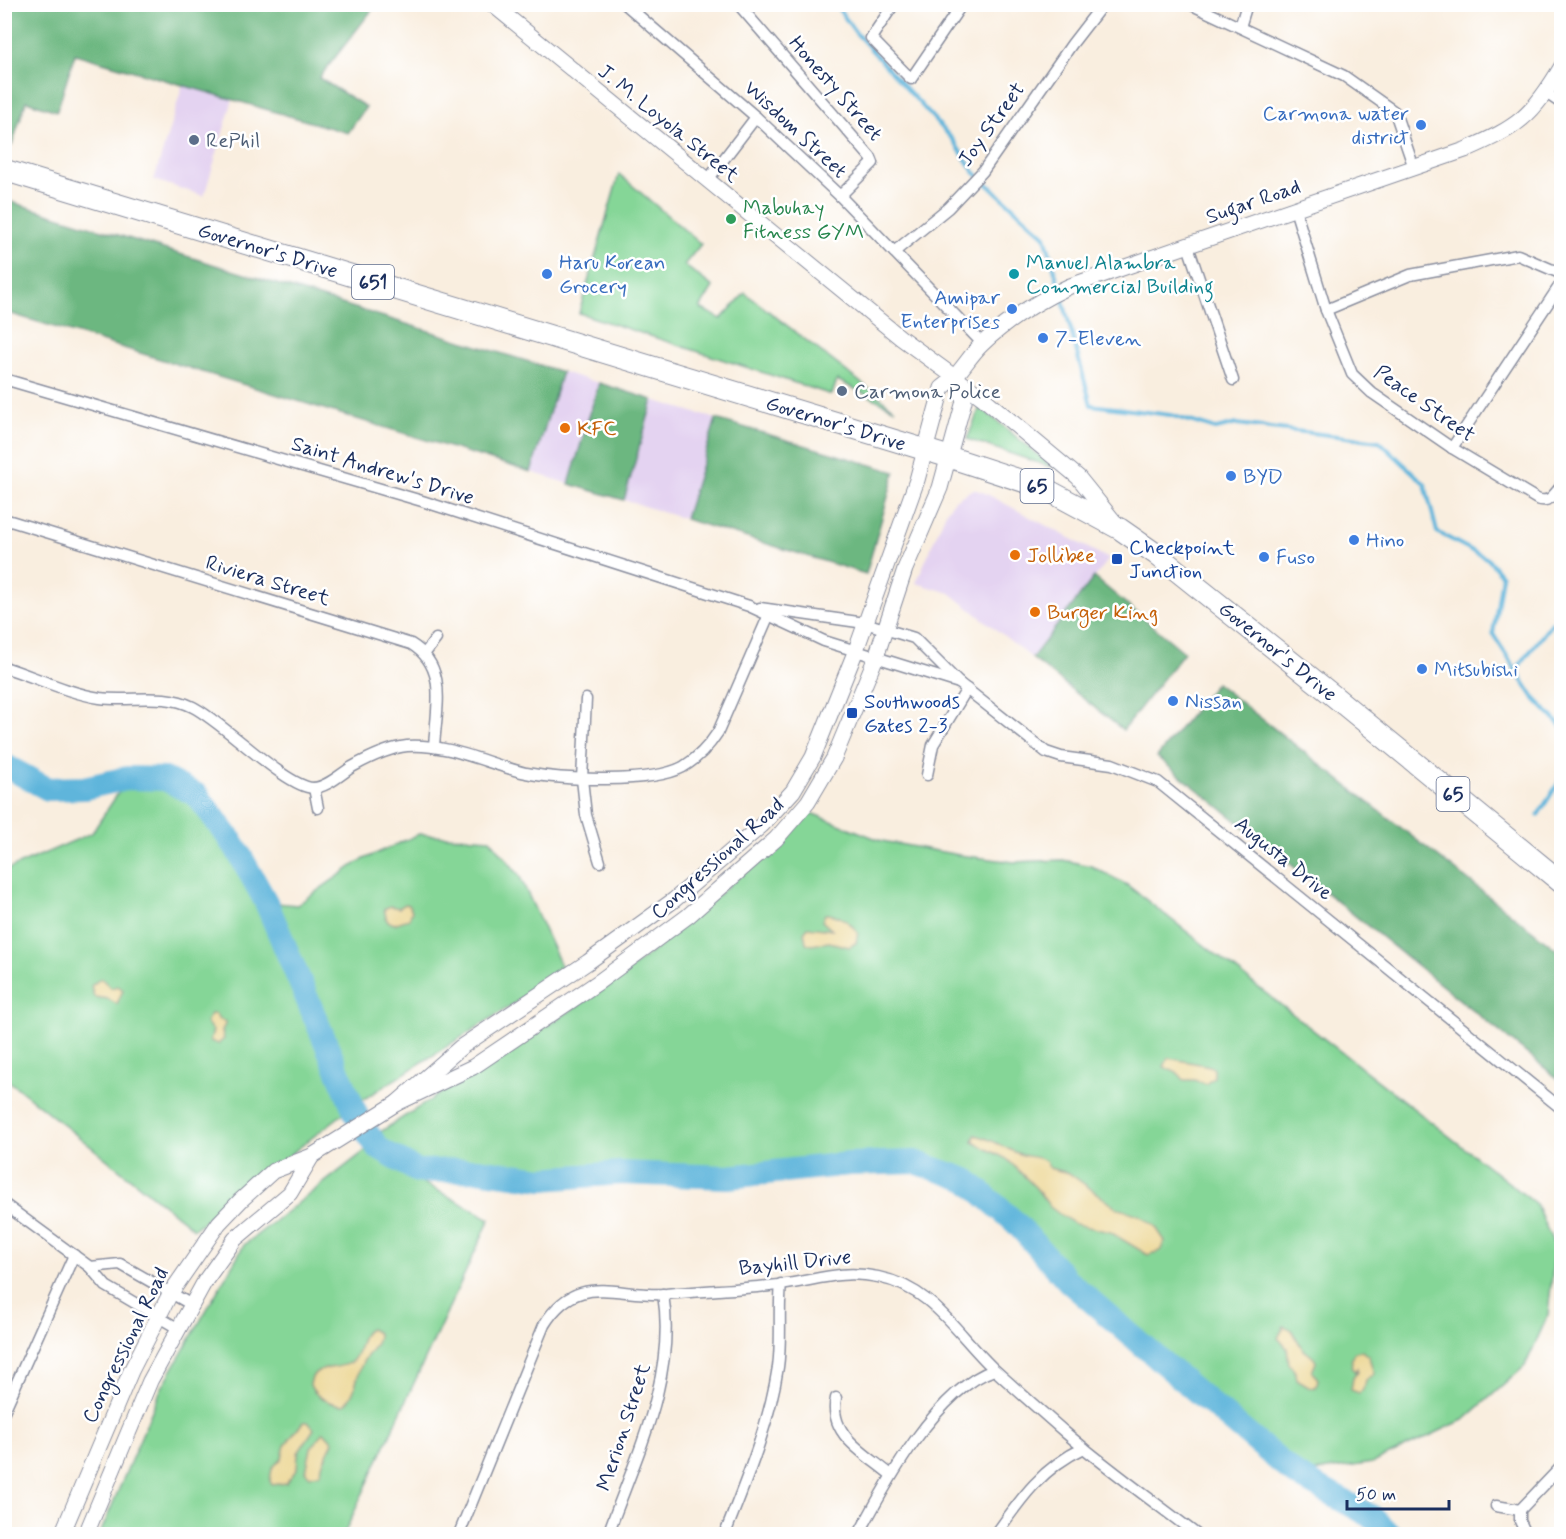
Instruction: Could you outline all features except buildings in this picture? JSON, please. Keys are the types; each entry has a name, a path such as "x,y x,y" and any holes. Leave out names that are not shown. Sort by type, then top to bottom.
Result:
{"highway":[{"name":"Governor's Drive","path":"4,170 949,457 1044,488 1120,529 1260,636 1562,883"}],"main road":[{"name":"J. M. Loyola Street","path":"492,4 706,181 901,338 957,378 1078,477 1120,529"},
{"name":"Sugar Road","path":"926,450 942,388 957,378 982,343 1016,315 1042,299 1070,285 1414,168 1503,134 1528,116 1546,93 1562,66"},
{"path":"949,457 964,401 957,378"},
{"name":"Congressional Road","path":"62,1534 131,1371 170,1294 219,1223 241,1200 273,1171 312,1156 395,1104 461,1047 588,962 674,900 762,825 793,791 813,757 856,650 926,450"},
{"name":"Congressional Road","path":"395,1104 473,1067 600,981 688,916 776,839 808,802 834,758 876,657 905,569 940,488 949,457"},
{"name":"Congressional Road","path":"86,1534 150,1381 192,1305 235,1239 290,1192 312,1156"}],"street":[{"name":"Wisdom Street","path":"625,4 756,117 840,196 982,343"},
{"name":"Honesty Street","path":"738,4 871,158 873,163 869,169 840,196"},
{"path":"894,4 871,38 911,79 962,4"},
{"name":"Joy Street","path":"894,252 948,208 983,171 1072,44 1103,4"},
{"path":"1190,4 1344,76 1395,112 1414,168"},
{"path":"1240,27 1247,4"},
{"path":"1546,93 1562,104"},
{"path":"706,181 756,117"},
{"name":"Peace Street","path":"1295,209 1326,310 1352,374 1372,393 1452,448 1544,502 1550,500 1562,485"},
{"path":"1188,246 1233,380"},
{"path":"1326,310 1410,275 1518,255 1562,274"},
{"path":"1452,448 1562,282"},
{"name":"Saint Andrew's Drive","path":"4,379 422,501 770,613 824,642 876,657"},
{"name":"Riviera Street","path":"4,519 395,639 425,653"},
{"path":"4,667 97,697 141,697 191,706 211,717 286,777 301,785 314,788 379,754 406,746 434,747 526,773 582,779 657,774 682,767 698,756 718,732 770,613"},
{"name":"Saint Andrew's Drive","path":"770,613 865,623 885,630"},
{"name":"Augusta Drive","path":"885,630 914,638 963,686 1046,752 1061,757 1112,764 1158,782 1562,1109"},
{"path":"434,747 437,680 433,664 425,653 436,639"},
{"name":"Augusta Drive","path":"876,657 963,686"},
{"path":"927,775 933,745 963,686"},
{"path":"586,699 582,779 586,815 600,862"},
{"path":"314,788 318,808"},
{"path":"4,1204 74,1255 106,1286 179,1329"},
{"path":"4,1411 74,1255"},
{"path":"90,1268 120,1264 192,1305"},
{"name":"Bayhill Drive","path":"459,1534 544,1325 559,1304 571,1295 590,1291 663,1294 781,1284 834,1274 858,1274 899,1283 936,1305 994,1370 1084,1448 1196,1534"},
{"path":"725,1534 750,1470 773,1395 778,1364 778,1308 781,1284"},
{"name":"Merion Street","path":"608,1534 661,1379 666,1349 663,1294"},
{"path":"860,1534 891,1475 920,1436 964,1385 978,1375 994,1370"},
{"path":"836,1398 832,1413 837,1426 851,1442 891,1475"},
{"path":"996,1534 1041,1475 1061,1459 1084,1448"},
{"path":"1526,1534 1520,1521 1520,1510 1562,1466"},
{"path":"1496,1506 1520,1510"}],"shaded area":[{"name":"RePhil","path":"183,84 233,99 204,196 154,180"},
{"name":"KFC","path":"562,372 599,383 569,484 531,472"},
{"path":"653,400 716,419 685,519 624,500"},
{"name":"Jollibee","path":"973,489 985,493 1109,559 1032,658 950,593 916,583 947,510 955,500"}],"green space":[{"path":"5,4 376,5 319,78 366,107 348,133 75,54 57,111 26,101 12,145 5,143"},
{"path":"619,174 701,244 684,265 713,287 700,308 721,319 745,293 895,409 837,380 832,395 579,313"},
{"path":"5,200 562,372 531,472 5,312"},
{"path":"599,383 653,400 624,500 569,484"},
{"path":"980,407 1054,468 967,439"},
{"path":"716,419 895,472 866,574 685,519"},
{"path":"1094,577 1184,652 1123,730 1032,658"},
{"path":"1216,683 1561,953 1561,1081 1157,757"},
{"path":"128,778 165,780 182,787 198,798 225,830 266,902 297,905 360,861 419,834 490,839 519,875 564,972 353,1106 194,1229 5,1078 4,871 92,833"},
{"path":"811,813 882,841 1014,862 1063,860 1091,866 1127,885 1536,1204 1555,1247 1548,1315 1525,1366 1465,1419 1372,1463 1296,1475 1069,1282 1016,1223 967,1180 915,1162 849,1164 728,1177 621,1173 542,1179 477,1170 417,1171 377,1153 372,1137 598,993 660,946"},
{"path":"365,1151 490,1219 344,1534 100,1534 161,1389 244,1245"}],"sand":[{"path":"404,904 409,905 412,911 409,919 394,924 387,921 384,909 390,906 399,908"},
{"path":"825,914 844,919 851,925 858,933 856,943 849,947 829,942 812,945 806,943 804,932 808,927 832,930 822,921"},
{"path":"101,978 111,988 118,986 123,990 117,1004 108,999 94,997 91,986"},
{"path":"211,1014 216,1014 218,1019 226,1022 222,1031 224,1039 218,1044 210,1041 213,1031 206,1022"},
{"path":"1168,1058 1210,1066 1214,1069 1214,1077 1206,1084 1184,1080 1179,1074 1164,1067"},
{"path":"975,1135 989,1139 1017,1153 1046,1161 1049,1168 1069,1173 1117,1208 1139,1215 1155,1226 1165,1241 1160,1251 1148,1255 1110,1232 1075,1224 1062,1216 1050,1207 1036,1188 1007,1159 973,1142"},
{"path":"1284,1326 1293,1332 1302,1348 1315,1359 1312,1372 1318,1379 1316,1387 1310,1388 1297,1380 1296,1373 1289,1364 1287,1348 1278,1338"},
{"path":"370,1329 378,1333 377,1341 363,1362 349,1400 344,1405 339,1405 320,1397 310,1385 312,1377 321,1370 352,1361 366,1331"},
{"path":"1362,1351 1369,1357 1374,1374 1365,1380 1363,1390 1359,1393 1351,1390 1353,1378 1358,1371 1357,1368 1355,1372 1354,1370 1352,1359 1355,1352"},
{"path":"303,1422 308,1422 314,1429 298,1453 297,1469 286,1483 272,1485 270,1481 272,1468 282,1458 285,1445"},
{"path":"324,1432 333,1442 322,1465 321,1473 310,1476 306,1472 311,1448"}],"waterway":[{"path":"835,4 856,33 953,140 974,172 1045,236 1059,286"},
{"path":"1061,293 1091,405 1170,415 1216,429 1237,424 1379,441 1425,484 1437,532 1488,559 1502,576 1493,634 1533,697 1562,727"},
{"path":"1515,671 1552,623 1562,622"},
{"path":"4,765 48,789 84,788 128,778 165,779 197,795 235,846 266,902 359,1121 378,1148 417,1171 477,1170 542,1179 621,1173 728,1177 849,1164 915,1162 967,1180 1016,1223 1069,1282 1204,1398 1296,1475 1371,1516 1389,1534"},
{"path":"1538,815 1559,782 1562,771"}],"place":[{"name":"Carmona water district","path":"1421,125"},
{"name":"RePhil","path":"194,140"},
{"name":"Mabuhay Fitness GYM","path":"731,219"},
{"name":"Haru Korean Grocery","path":"547,274"},
{"name":"Manuel Alambra Commercial Building","path":"1014,274"},
{"name":"Amipar Enterprises","path":"1012,309"},
{"name":"7-Eleven","path":"1043,338"},
{"name":"Carmona Police","path":"842,391"},
{"name":"KFC","path":"565,428"},
{"name":"BYD","path":"1231,476"},
{"name":"Hino","path":"1354,540"},
{"name":"Jollibee","path":"1015,555"},
{"name":"Fuso","path":"1264,557"},
{"name":"Checkpoint Junction","path":"1117,559"},
{"name":"Burger King","path":"1035,612"},
{"name":"Mitsubishi","path":"1422,669"},
{"name":"Nissan","path":"1173,701"},
{"name":"Southwoods Gates 2-3","path":"852,713"}]}
